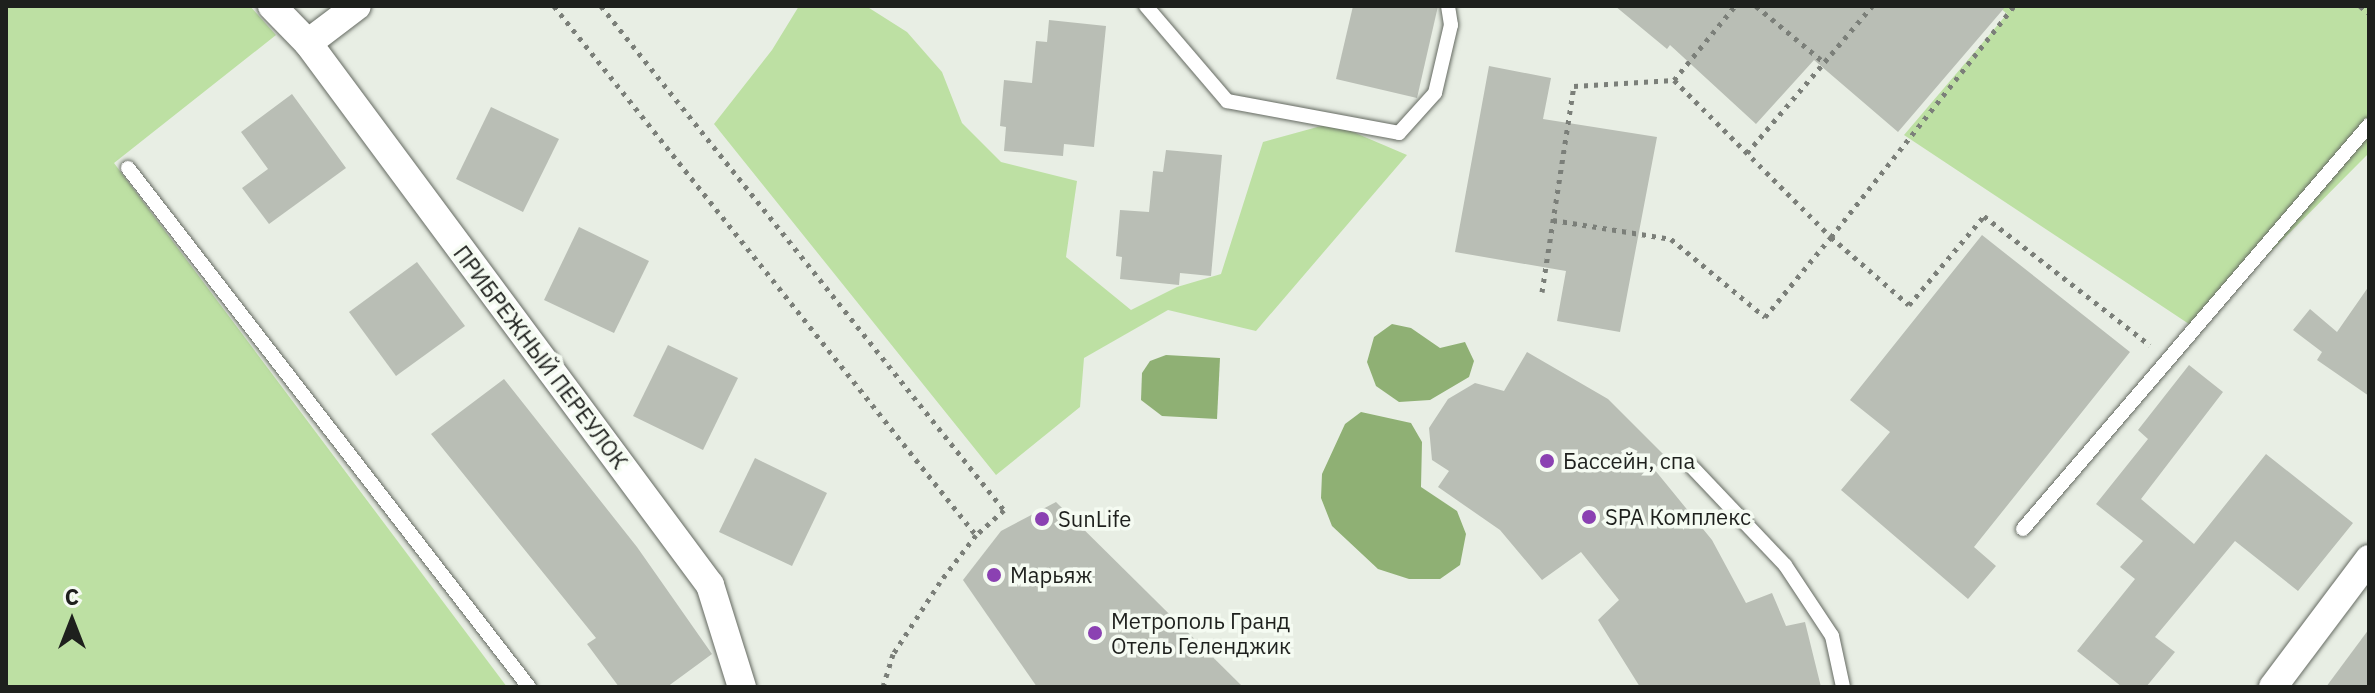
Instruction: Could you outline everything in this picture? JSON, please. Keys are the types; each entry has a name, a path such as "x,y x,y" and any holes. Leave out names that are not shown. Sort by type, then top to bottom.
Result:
{"street":[{"name":"ПРИБРЕЖНЫЙ ПЕРЕУЛОК","path":"272,6 308,43 710,585 742,687"},
{"path":"308,43 357,6"},
{"path":"2273,687 2369,559"}],"lane":[{"path":"1146,6 1227,101 1399,133 1435,93 1451,25 1448,6"},
{"path":"2023,529 2369,125"},
{"path":"128,168 529,687"},
{"path":"1692,467 1785,565 1832,636 1843,687"}],"path":[{"path":"554,6 976,535"},
{"path":"601,6 1004,510 976,535 893,654 883,687"},
{"path":"1542,292 1574,86 1674,80 1735,6"},
{"path":"1756,6 1825,63"},
{"path":"1747,153 1872,6"},
{"path":"1553,220 1671,239 1765,317 2014,6"},
{"path":"2360,6 2369,13"},
{"path":"1674,80 1831,237 1909,305 1984,216 2153,347 2195,328"}],"shaded area":[{"path":"6,6 250,6 276,35 114,163 507,687 6,687"},
{"path":"799,6 866,6 907,32 942,72 962,123 1001,162 1077,181 1066,257 1131,310 1177,287 1221,274 1263,142 1332,123 1407,155 1256,331 1168,310 1084,358 1080,407 996,475 714,124 772,50"},
{"path":"1998,6 2369,6 2369,153 2195,328 1904,135 2007,14"},
{"path":"1392,324 1411,328 1440,348 1465,342 1474,361 1469,377 1430,400 1399,402 1376,386 1367,362 1374,337"},
{"path":"1166,355 1220,358 1217,419 1162,416 1141,400 1142,373 1150,361"},
{"path":"1361,412 1411,423 1422,442 1421,487 1457,511 1466,534 1460,565 1440,579 1409,579 1378,569 1332,526 1321,498 1322,474 1345,424"}],"building":[{"path":"1353,6 1438,6 1417,98 1336,79"},
{"path":"1615,6 2006,6 1898,132 1814,60 1756,124 1670,45 1667,49"},
{"path":"1049,20 1106,26 1094,147 1064,144 1063,156 1004,151 1006,127 1000,126 1004,80 1032,83 1036,41 1047,42"},
{"path":"1489,66 1551,78 1543,119 1657,137 1620,332 1557,321 1566,271 1455,252"},
{"path":"292,94 346,168 269,224 242,188 268,169 241,132"},
{"path":"491,107 559,139 523,212 456,179"},
{"path":"1166,150 1222,155 1211,276 1180,273 1179,285 1120,279 1122,257 1116,256 1120,210 1149,212 1153,171 1163,172"},
{"path":"579,227 649,261 614,333 544,300"},
{"path":"1982,235 2130,352 1974,547 1996,566 1968,599 1841,490 1890,432 1850,400"},
{"path":"417,262 465,326 396,376 349,312"},
{"path":"2369,286 2369,396 2317,360 2322,352 2293,330 2310,309 2337,332"},
{"path":"668,345 738,378 703,450 633,416"},
{"name":"SPA Комплекс","path":"1527,352 1608,399 1666,457 1654,469 1712,540 1746,603 1772,593 1786,626 1805,622 1821,687 1640,687 1598,620 1619,600 1581,552 1542,580 1500,530 1438,487 1449,471 1432,460 1429,428 1448,399 1475,383 1504,391"},
{"path":"2189,365 2223,392 2141,499 2194,544 2266,454 2353,523 2298,591 2235,541 2155,637 2175,652 2146,687 2122,687 2077,651 2135,579 2120,567 2143,541 2096,504 2148,439 2138,430"},
{"path":"504,379 637,547 712,654 667,687 619,687 587,644 596,638 431,434"},
{"path":"755,458 827,493 792,566 719,532"},
{"name":"Метрополь Гранд Отель Геленджик","path":"1056,502 1243,687 1037,687 963,580 1001,531"},
{"path":"2369,629 2369,687 2326,687"}],"place":[{"name":"Бассейн, спа","path":"1547,461"},
{"name":"SPA Комплекс","path":"1589,517"},
{"name":"SunLife","path":"1042,519"},
{"name":"Марьяж","path":"994,575"},
{"name":"Метрополь Гранд Отель Геленджик","path":"1095,633"}]}
